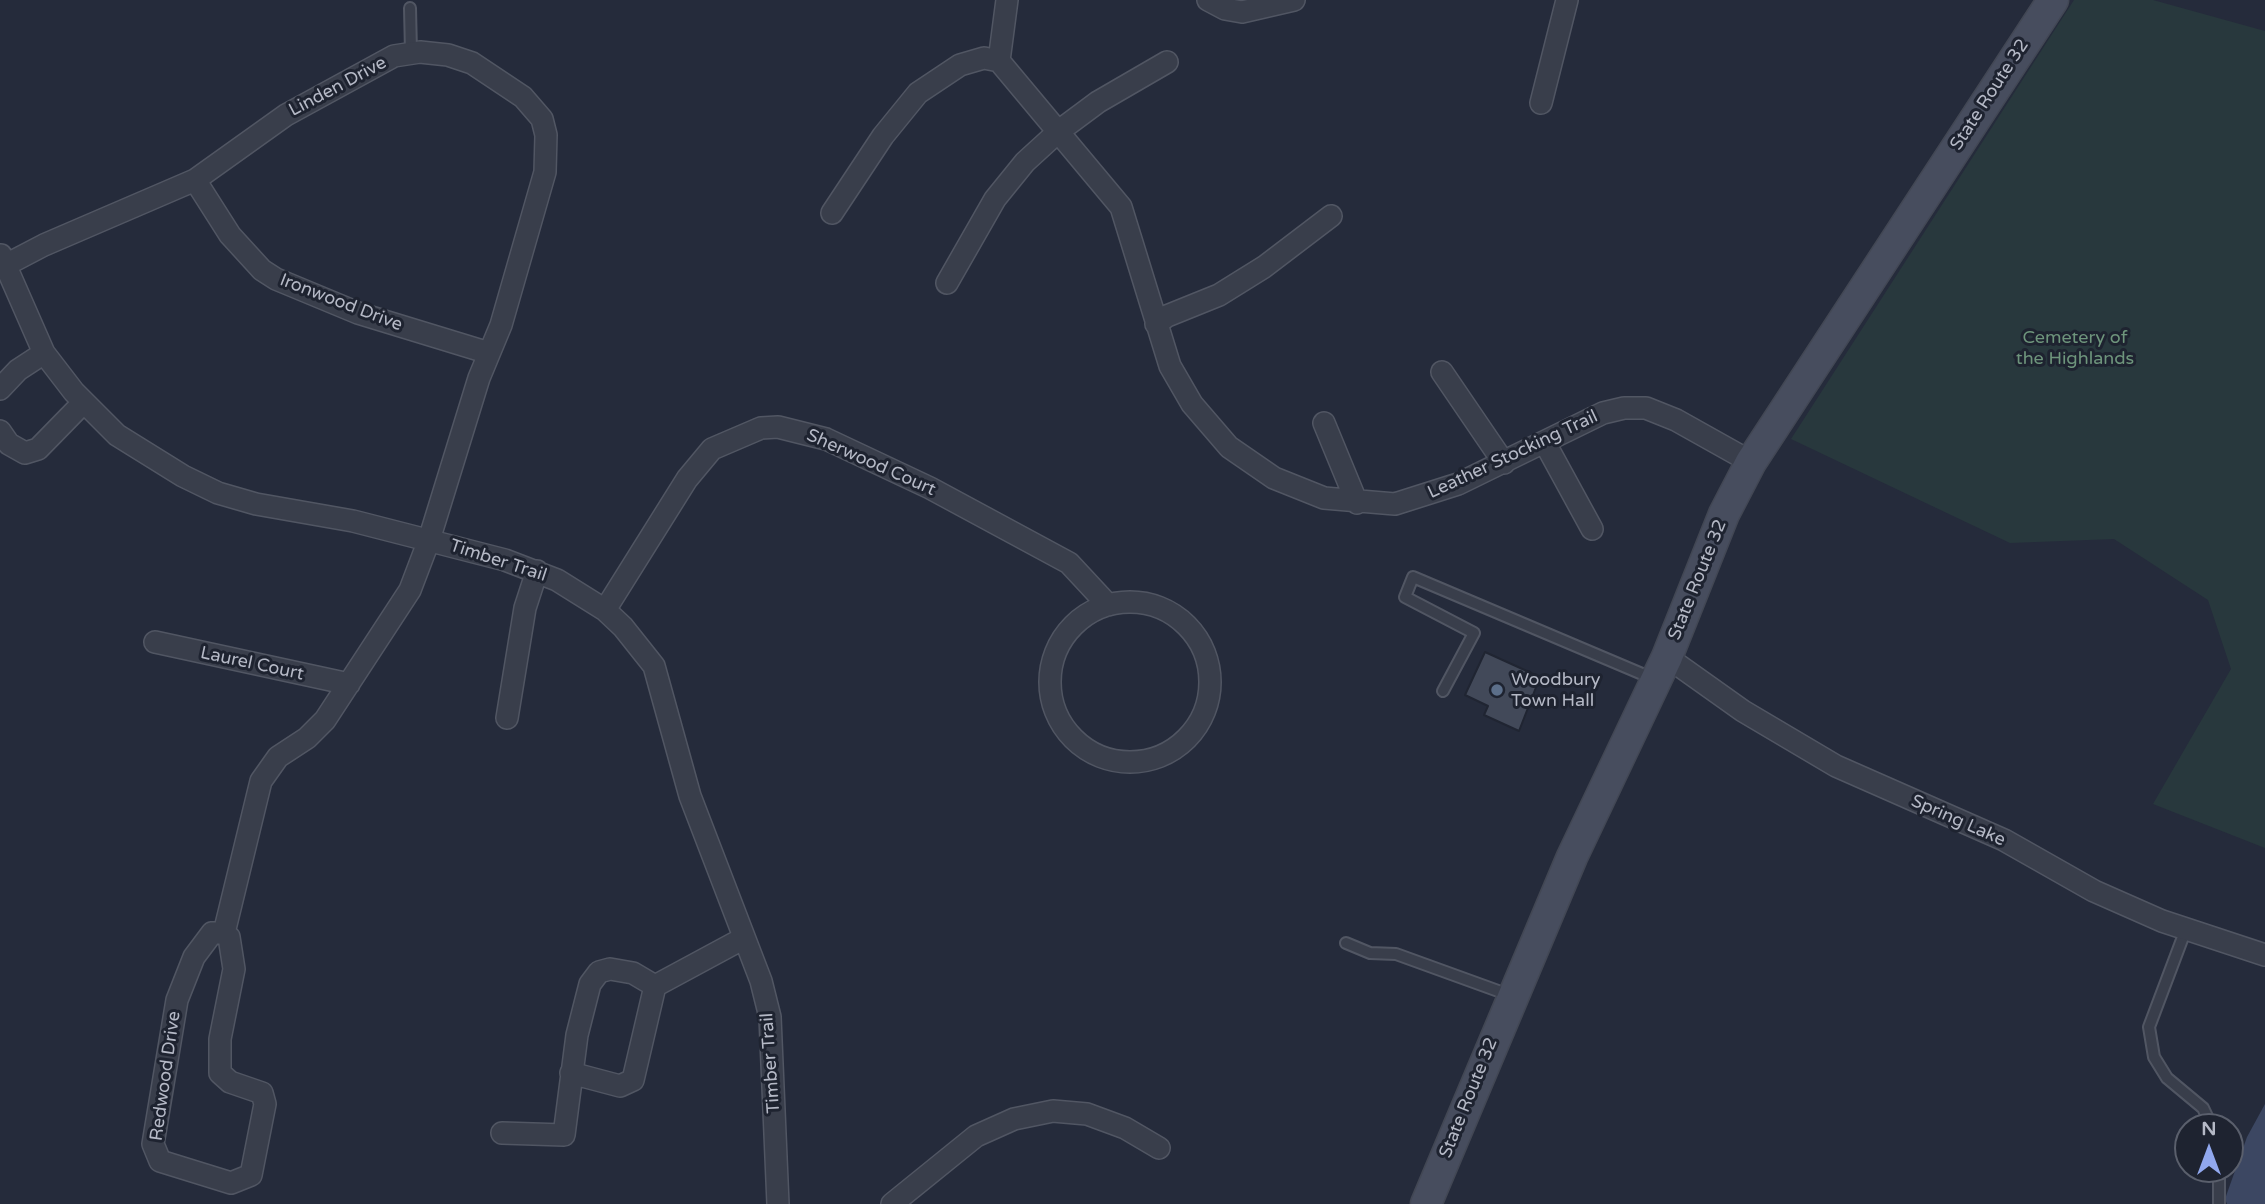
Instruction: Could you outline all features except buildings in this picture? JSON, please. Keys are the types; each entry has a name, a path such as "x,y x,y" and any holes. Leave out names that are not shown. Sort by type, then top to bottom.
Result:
{"main road":[{"name":"State Route 32","path":"1426,1204 1572,857 1662,668 1724,513 1751,462 2053,0"}],"street":[{"path":"832,213 883,136 919,93 960,65 984,58 999,61 1007,0"},
{"path":"1208,0 1225,9 1242,12 1294,0"},
{"path":"1541,103 1567,0"},
{"name":"Linden Drive","path":"2,260 44,245 195,180 286,115 394,56 411,52 448,55 472,63 523,97 542,120 546,135 545,172 501,325 446,477 429,540"},
{"name":"Leather Stocking Trail","path":"999,61 1121,207 1170,366 1192,404 1229,447 1274,478 1324,498 1357,503 1395,504 1458,484 1603,413 1625,408 1646,408 1676,420 1751,462"},
{"path":"947,283 995,199 1025,162 1059,131 1098,102 1167,62"},
{"name":"Ironwood Drive","path":"195,180 230,235 262,270 276,279 358,313 489,353"},
{"path":"1156,324 1167,316 1220,296 1265,267 1331,216"},
{"name":"Timber Trail","path":"2,260 44,353 83,403 117,435 218,494 429,540 537,571 605,610 623,627 654,666 690,796 761,981 770,1017 778,1204"},
{"path":"0,389 18,370 44,353"},
{"path":"1442,372 1504,463"},
{"path":"0,431 9,444 24,453 38,449 83,403"},
{"path":"1324,423 1357,503"},
{"name":"Sherwood Court","path":"605,610 687,479 712,449 761,428 778,427 826,439 930,488 1069,563 1108,605"},
{"path":"1545,443 1592,528"},
{"path":"224,933 261,781 278,757 307,738 325,720 410,590 429,540"},
{"path":"506,718 525,608 537,571"},
{"path":"1135,602 1161,609 1184,623 1201,645 1210,671 1209,698 1199,723 1182,744 1159,757 1134,762 1108,760 1084,749 1066,731 1053,708 1049,682 1053,657 1066,634 1084,616 1108,605 1135,602"},
{"name":"Laurel Court","path":"155,642 349,684"},
{"name":"Spring Lake","path":"1662,668 1800,747 2004,840 2094,891 2186,929 2265,956"},
{"name":"Redwood Drive","path":"212,933 224,933 231,944 234,969 220,1039 220,1073 230,1082 262,1093 265,1104 251,1175 231,1183 160,1161 153,1144 177,1000 194,957 212,933"},
{"path":"571,1073 620,1086 633,1080 655,986 744,938"},
{"path":"502,1133 564,1135 571,1073 590,984 598,972 610,969 633,973 655,986"},
{"path":"892,1204 976,1136 1014,1119 1053,1111 1087,1114 1125,1128 1159,1148"}],"lane":[{"path":"411,8 411,52"},
{"path":"1443,691 1474,634 1405,597 1413,577 1662,668"},
{"path":"2186,929 2149,1027 2154,1057 2166,1078 2203,1108 2205,1113"},
{"path":"1346,943 1370,953 1395,954 1512,996"},
{"path":"2218,1183 2219,1204"}],"green space":[{"name":"Cemetery of the Highlands","path":"2074,0 2153,0 2265,31 2265,848 2153,804 2231,669 2208,600 2114,539 2010,543 1791,439"}],"water":[{"path":"2265,1104 2265,1204 2227,1204 2225,1199 2231,1183 2244,1183 2244,1145"}],"place":[{"name":"Woodbury Town Hall","path":"1497,690"}]}
